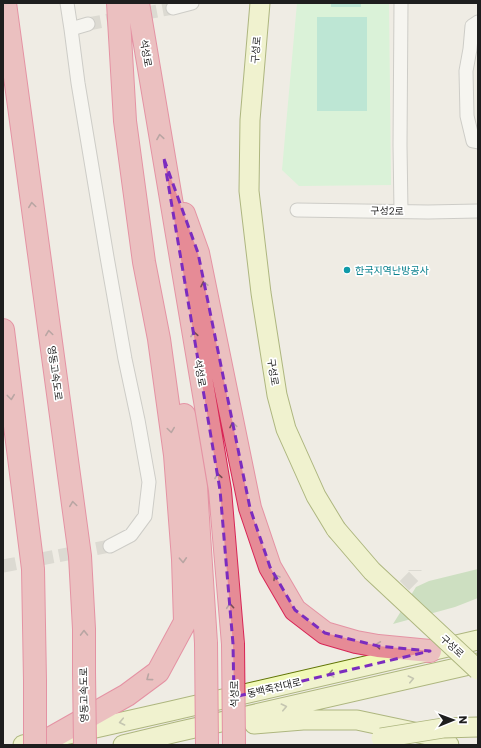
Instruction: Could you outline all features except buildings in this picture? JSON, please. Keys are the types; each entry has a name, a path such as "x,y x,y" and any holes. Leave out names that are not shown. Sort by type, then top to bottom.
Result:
{"highway":[{"name":"영동고속도로","path":"5,3 80,556 84,629 85,745"},
{"path":"3,330 33,569 35,681 43,741 127,695 158,672 185,622 184,559 175,455 159,338 144,262 125,121 118,3"},
{"name":"석성로","path":"121,3 133,127 196,487 206,643 207,745"},
{"name":"석성로","path":"138,3 220,490 233,644 234,745"},
{"path":"164,159 198,253 250,508 270,566 295,610 325,633 356,642 430,651"}],"main road":[{"name":"구성로","path":"260,3 250,120 249,191 261,293 276,395 286,429 316,496 336,529 372,571 478,670"},
{"name":"동백죽전대로","path":"23,745 478,640"},
{"name":"동백죽전대로","path":"123,745 478,663"},
{"path":"177,732 303,720 357,720 442,738 449,745"},
{"path":"376,741 443,728 478,727"}],"street":[{"path":"66,3 72,29 78,83 107,257 149,482 145,516 131,535 110,546"},
{"path":"173,8 192,3"},
{"path":"401,3 401,211"},
{"path":"478,22 472,26 466,71 467,116 473,141 478,142"},
{"path":"72,29 88,24"},
{"name":"구성2로","path":"297,210 478,211"}],"highlighted area":[{"path":"164,159 198,253 250,508 270,567 295,610 325,633 378,646 430,651 234,697 233,644 220,490"}],"green space":[{"path":"297,3 389,3 391,185 299,186 282,170"},
{"path":"331,3 361,3 361,7 331,7"},
{"path":"317,17 367,17 367,111 317,111"},
{"path":"478,569 478,598 455,607 393,624 416,587 429,581"}],"tunnel":[{"path":"88,24 173,8"},
{"path":"3,566 110,546"},
{"path":"391,599 415,575 415,570"}],"place":[{"name":"한국지역난방공사","path":"347,270"}]}
